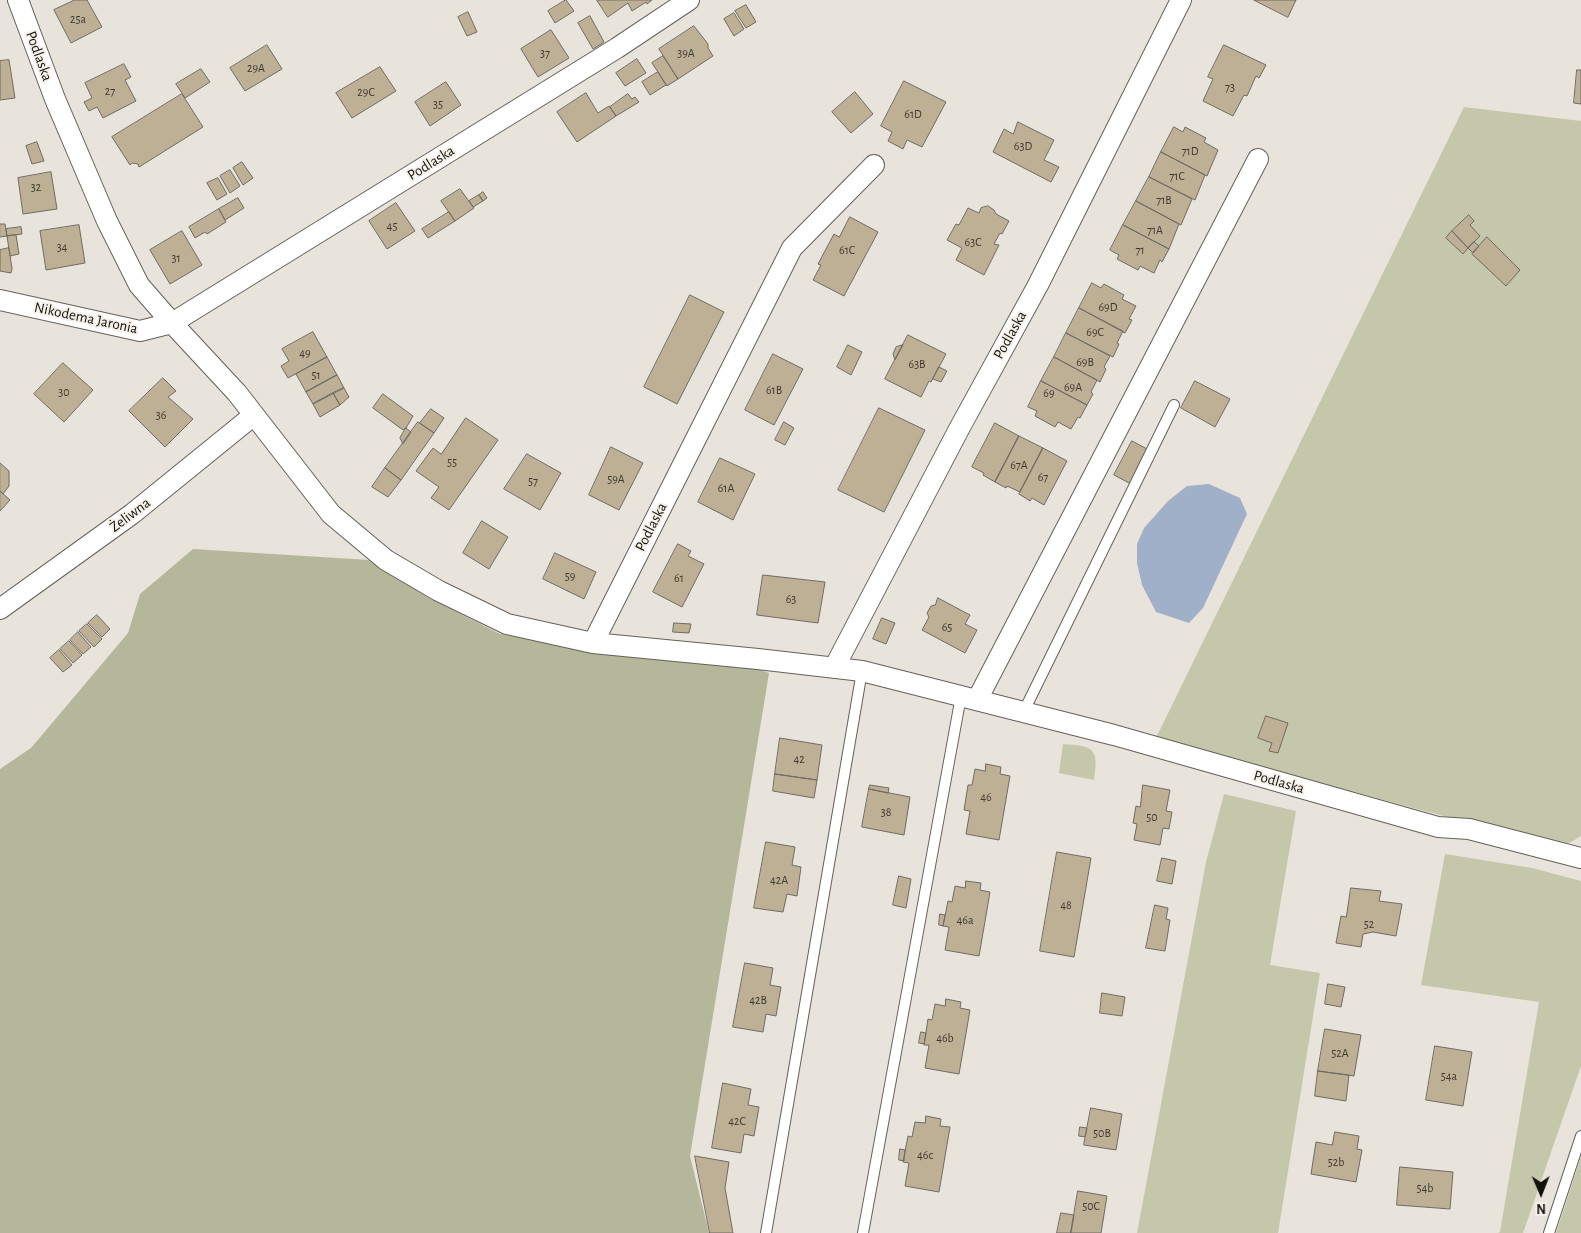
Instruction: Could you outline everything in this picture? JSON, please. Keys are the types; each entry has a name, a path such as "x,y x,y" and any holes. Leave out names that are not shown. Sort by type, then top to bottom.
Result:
{"street":[{"name":"Podlaska","path":"172,323 617,48 689,0"},
{"name":"Podlaska","path":"834,668 959,429 1038,285 1181,0"},
{"name":"Podlaska","path":"23,2 55,99 120,248 139,285 236,393 332,514 386,560 439,591 507,624 593,643 862,671 1114,735 1438,827 1469,829 1581,858"},
{"path":"969,698 1258,159"},
{"name":"Podlaska","path":"593,643 792,248 874,165"},
{"name":"Nikodema Jaronia","path":"0,300 140,331 172,323"},
{"name":"Żeliwna","path":"0,608 132,514 254,415"}],"lane":[{"path":"1023,713 1174,405"},
{"path":"766,1233 862,671"},
{"path":"862,1233 969,698"},
{"path":"1549,1233 1581,1136"}],"green space":[{"path":"1464,107 1581,121 1581,836 1560,846 1156,738"},
{"path":"193,549 369,560 429,598 500,634 652,658 748,666 769,673 690,1156 709,1233 0,1233 0,769 31,748 128,633 140,594"},
{"path":"1063,744 1082,746 1092,751 1096,761 1094,780 1059,773"},
{"path":"1224,794 1296,811 1270,965 1320,973 1278,1233 1137,1233 1206,862"},
{"path":"1445,854 1532,868 1581,881 1581,1066 1523,1233 1498,1233 1500,1232 1539,1002 1421,985"},
{"path":"1581,1157 1581,1233 1556,1233"}],"water":[{"path":"1209,484 1240,498 1247,514 1203,608 1189,623 1156,612 1142,585 1137,563 1137,544 1144,528 1168,501 1187,486"}],"building":[{"path":"75,0 87,0 102,27 71,43 54,10"},
{"path":"566,0 574,11 555,23 548,11"},
{"path":"597,0 652,0 632,11 628,3 608,17"},
{"path":"1254,0 1296,0 1288,17"},
{"path":"746,5 756,22 746,28 735,11"},
{"path":"468,12 477,32 467,36 458,17"},
{"path":"734,13 744,29 734,36 724,19"},
{"path":"590,16 604,42 593,49 578,23"},
{"path":"694,26 708,44 708,48 713,56 678,79 659,49"},
{"path":"551,30 569,58 538,77 521,49"},
{"path":"267,45 282,69 245,91 230,68"},
{"path":"1224,45 1266,65 1259,78 1256,76 1247,96 1244,95 1233,116 1203,101 1213,79 1208,77"},
{"path":"663,56 678,79 667,86 652,63"},
{"path":"637,59 646,73 625,86 616,73"},
{"path":"9,60 15,98 0,100 0,61"},
{"path":"124,64 131,77 125,80 136,101 103,118 97,107 89,111 84,102 92,98 85,83"},
{"path":"380,67 396,91 352,118 336,93"},
{"path":"201,69 210,82 185,98 176,84"},
{"path":"1577,70 1581,70 1581,104 1574,103"},
{"path":"658,72 666,85 650,95 642,82"},
{"path":"904,81 946,102 922,147 907,140 903,149 888,141 892,132 881,126"},
{"path":"446,82 461,105 430,126 415,102"},
{"path":"855,92 873,114 851,133 832,112"},
{"path":"586,93 598,113 609,106 616,116 577,142 557,112"},
{"path":"182,94 203,127 139,167 138,164 132,163 130,165 112,137"},
{"path":"628,94 632,99 635,97 639,102 616,116 610,107"},
{"path":"1018,122 1054,140 1044,160 1059,167 1051,182 993,152 1004,129 1013,134"},
{"path":"1174,127 1183,132 1185,127 1206,138 1204,142 1218,150 1207,176 1161,152"},
{"path":"37,142 44,161 32,164 26,146"},
{"path":"1161,152 1205,175 1195,200 1149,177"},
{"path":"242,162 253,178 243,185 233,168"},
{"path":"230,170 240,186 230,193 220,176"},
{"path":"51,172 57,209 23,214 18,178"},
{"path":"1149,177 1192,199 1181,225 1136,201"},
{"path":"218,178 227,194 217,200 207,183"},
{"path":"460,189 474,208 455,221 441,201"},
{"path":"483,192 487,198 483,201 479,195"},
{"path":"479,195 483,201 473,207 469,201"},
{"path":"238,198 244,208 225,220 219,209"},
{"path":"1136,201 1179,224 1169,249 1123,225"},
{"path":"396,203 415,231 387,249 369,221"},
{"path":"988,206 996,214 1009,221 994,244 999,245 984,275 956,260 962,248 947,240 956,224 959,225 968,208 979,213 981,208"},
{"path":"219,209 226,222 207,234 205,232 195,238 189,227"},
{"path":"449,212 455,221 428,238 422,229"},
{"path":"1469,215 1474,221 1470,225 1480,236 1468,248 1452,231"},
{"path":"850,217 878,232 844,296 813,280 821,265 818,264 834,234 839,237"},
{"path":"0,224 5,224 7,236 0,237"},
{"path":"79,225 85,263 46,270 40,231"},
{"path":"1123,225 1169,249 1162,262 1160,260 1154,273 1140,266 1138,270 1117,259 1119,255 1110,250"},
{"path":"21,227 22,234 7,236 6,229"},
{"path":"182,231 202,265 170,284 150,250"},
{"path":"1452,231 1468,248 1463,254 1446,238"},
{"path":"16,235 19,254 10,256 7,236"},
{"path":"1487,237 1520,270 1506,286 1472,254"},
{"path":"1474,242 1479,246 1473,253 1468,248"},
{"path":"9,248 11,273 0,271 0,250"},
{"path":"1092,283 1101,288 1104,284 1124,295 1122,299 1136,306 1129,319 1132,320 1125,333 1079,308"},
{"path":"690,295 724,312 677,404 644,387"},
{"path":"1079,308 1123,331 1113,357 1066,333"},
{"path":"313,332 327,357 288,378 281,366 289,361 282,349"},
{"path":"1066,333 1110,356 1104,367 1106,369 1100,382 1054,357"},
{"path":"908,335 946,354 921,397 885,379"},
{"path":"848,345 862,352 851,375 837,367"},
{"path":"903,345 895,360 893,354 896,347"},
{"path":"773,354 803,369 774,425 745,410"},
{"path":"327,357 337,375 306,392 296,374"},
{"path":"1054,357 1097,380 1087,405 1041,381"},
{"path":"63,363 93,390 64,422 34,394"},
{"path":"939,367 947,371 941,382 933,379"},
{"path":"337,375 344,388 313,404 306,392"},
{"path":"163,378 176,391 168,397 193,419 165,447 129,411"},
{"path":"1041,381 1087,405 1071,429 1058,422 1055,427 1035,416 1037,411 1028,407"},
{"path":"1195,381 1230,399 1215,427 1181,408"},
{"path":"344,388 349,397 340,405 333,393"},
{"path":"333,393 340,405 320,417 313,404"},
{"path":"383,394 413,416 403,430 373,408"},
{"path":"879,408 925,430 884,512 838,490"},
{"path":"431,409 444,418 434,433 420,423"},
{"path":"466,418 498,440 449,510 431,498 439,487 416,471 433,448 441,454"},
{"path":"418,422 434,433 401,480 385,468"},
{"path":"784,422 794,428 785,445 775,440"},
{"path":"995,423 1019,436 995,482 983,475 984,473 972,467"},
{"path":"406,428 411,432 403,444 400,438"},
{"path":"1019,436 1043,448 1020,492 995,482"},
{"path":"1132,441 1149,450 1131,484 1114,475"},
{"path":"611,447 643,463 619,510 589,495"},
{"path":"1043,448 1067,461 1044,505 1032,498 1030,501 1019,494"},
{"path":"527,454 561,473 540,510 504,489"},
{"path":"720,458 755,474 733,520 698,502"},
{"path":"0,463 9,471 9,486 3,494 0,491"},
{"path":"385,468 401,480 388,497 372,487"},
{"path":"0,491 10,500 0,511"},
{"path":"482,521 508,537 489,569 463,553"},
{"path":"678,544 691,551 688,556 704,564 682,607 653,592"},
{"path":"555,553 596,572 584,599 543,579"},
{"path":"763,575 825,582 818,623 757,615"},
{"path":"938,598 970,615 965,624 977,630 965,653 922,630 929,617 927,613 931,606 935,605"},
{"path":"97,615 110,629 102,637 88,623"},
{"path":"882,618 895,623 886,644 873,639"},
{"path":"674,623 691,624 689,633 673,632"},
{"path":"87,624 102,639 94,647 79,631"},
{"path":"78,632 91,647 83,654 70,640"},
{"path":"69,641 82,655 73,663 60,649"},
{"path":"59,650 72,665 63,672 50,658"},
{"path":"1266,716 1288,723 1278,753 1269,751 1272,743 1258,738"},
{"path":"780,738 822,745 817,780 775,774"},
{"path":"986,764 1001,767 1000,774 1010,776 999,840 966,834 970,811 964,810 968,785 972,785 975,769 985,771"},
{"path":"775,774 817,780 814,798 773,791"},
{"path":"870,785 889,788 888,793 869,789"},
{"path":"1143,785 1170,790 1166,811 1172,812 1169,829 1163,828 1160,845 1134,840 1137,824 1133,823 1136,806 1140,807"},
{"path":"869,789 910,797 904,835 862,827"},
{"path":"766,842 795,847 792,865 801,867 797,896 787,894 783,912 754,908"},
{"path":"1057,852 1091,858 1074,957 1040,951"},
{"path":"1162,858 1176,861 1172,884 1157,881"},
{"path":"899,876 911,879 906,908 893,905"},
{"path":"966,881 981,883 980,890 990,892 979,956 945,950 949,927 943,926 948,901 952,902 955,886 965,888"},
{"path":"1351,888 1381,891 1379,901 1402,904 1396,936 1373,932 1363,934 1361,947 1336,943 1341,916 1346,917"},
{"path":"1155,905 1168,908 1166,919 1170,920 1165,951 1146,948"},
{"path":"940,914 945,915 943,926 939,925"},
{"path":"745,963 773,968 770,985 781,987 776,1016 766,1014 763,1032 733,1027"},
{"path":"1328,984 1345,987 1341,1007 1325,1004"},
{"path":"1102,993 1125,997 1122,1016 1100,1013"},
{"path":"946,999 961,1002 960,1008 970,1010 959,1074 925,1068 929,1045 924,1045 928,1019 932,1020 935,1004 945,1006"},
{"path":"1325,1029 1361,1035 1354,1076 1318,1071"},
{"path":"921,1032 926,1033 924,1044 919,1043"},
{"path":"1435,1046 1472,1052 1463,1106 1426,1100"},
{"path":"1318,1071 1349,1075 1346,1101 1315,1096"},
{"path":"723,1083 751,1089 748,1105 759,1107 754,1136 744,1134 741,1153 712,1148"},
{"path":"1091,1108 1122,1114 1116,1150 1084,1145"},
{"path":"926,1116 941,1119 940,1126 950,1127 939,1192 905,1186 909,1163 903,1162 908,1136 912,1137 915,1122 925,1123"},
{"path":"1080,1127 1087,1128 1085,1137 1079,1136"},
{"path":"1335,1132 1359,1136 1357,1149 1362,1150 1356,1182 1311,1174 1316,1142 1332,1145"},
{"path":"900,1149 905,1150 904,1161 899,1160"},
{"path":"695,1156 729,1162 725,1188 733,1233 710,1233"},
{"path":"1400,1167 1453,1172 1450,1209 1397,1205"},
{"path":"1078,1191 1107,1196 1101,1233 1071,1233"},
{"path":"1061,1213 1074,1215 1071,1233 1057,1233"}]}
